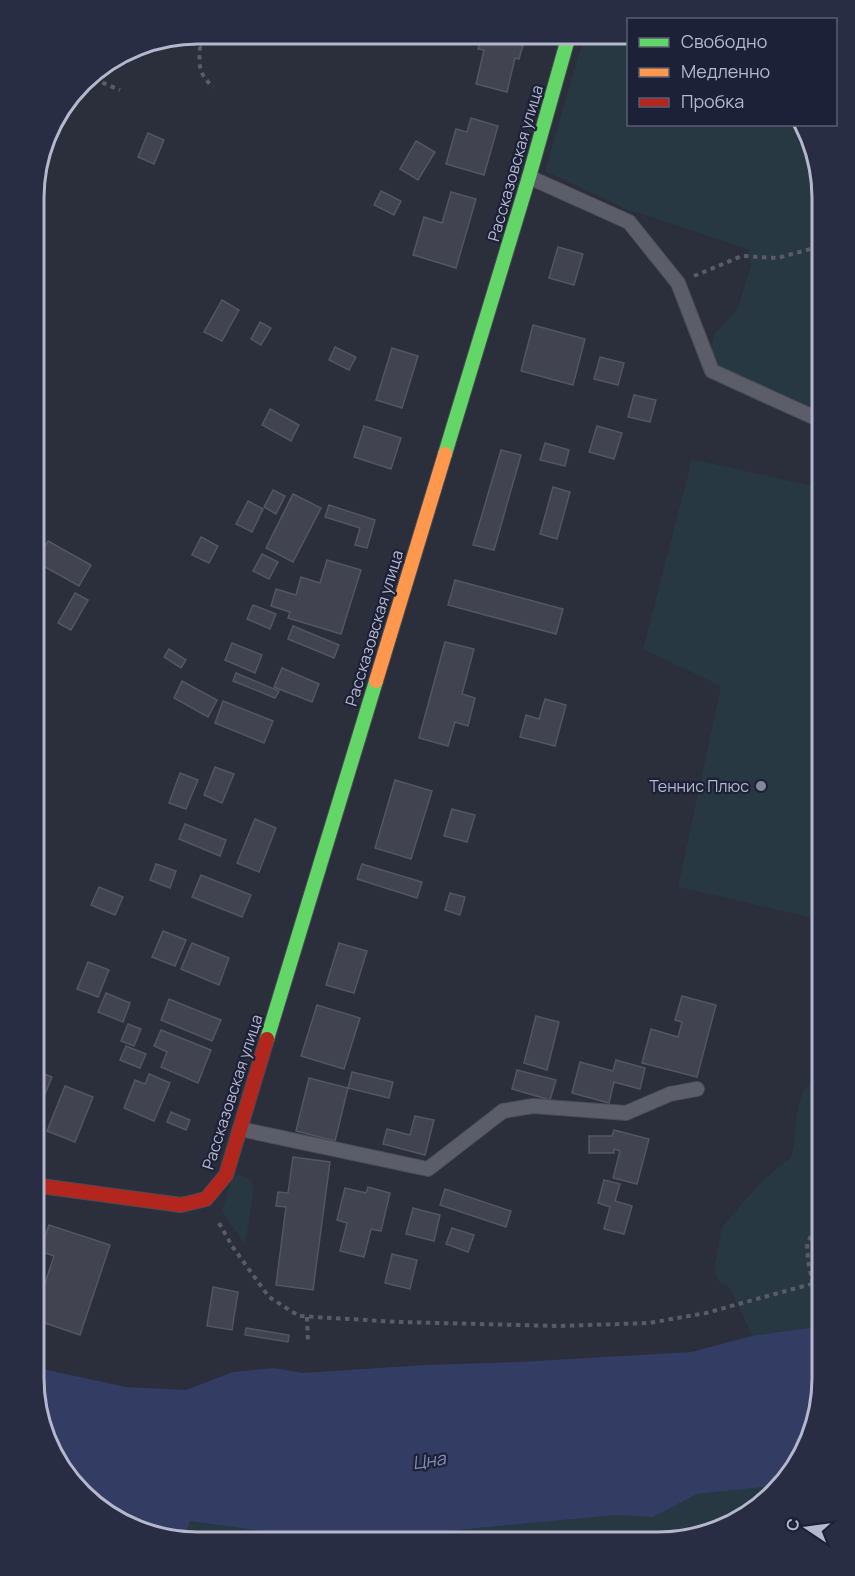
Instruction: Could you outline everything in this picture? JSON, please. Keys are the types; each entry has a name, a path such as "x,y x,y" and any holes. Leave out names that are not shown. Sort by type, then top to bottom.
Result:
{"street":[{"name":"Рассказовская улица","path":"206,1199 226,1175 529,177 566,44"},
{"path":"43,1186 181,1205 206,1199"}],"lane":[{"path":"529,177 629,222 678,283 712,371 812,416"},
{"path":"240,1129 428,1169 503,1111 533,1107 626,1113 670,1094 697,1089"}],"path":[{"path":"194,44 200,47 199,64 202,77 213,87"},
{"path":"98,81 120,90"},
{"path":"678,283 742,256 777,258 812,249"},
{"path":"206,1199 232,1246 268,1297 299,1317 558,1326 648,1323 706,1313 811,1285"},
{"path":"811,1236 807,1243 811,1275"},
{"path":"306,1317 308,1343"}],"shaded area":[{"path":"583,44 627,44 627,126 794,126 809,167 812,197 812,408 767,406 705,372 715,333 737,310 751,266 748,249 626,209 545,171"},
{"name":"Теннис Плюс","path":"692,459 812,486 811,918 678,887 721,686 643,649"},
{"path":"811,1083 811,1328 752,1336 730,1288 718,1281 714,1268 722,1227 759,1184 791,1157 802,1092"},
{"path":"238,1174 250,1181 254,1188 245,1245 222,1211 232,1178"},
{"path":"767,1486 743,1507 726,1517 688,1530 437,1532 616,1515 653,1517 697,1494"},
{"path":"189,1521 406,1532 187,1531"}],"water":[{"name":"Цна","path":"811,1328 809,1409 796,1447 786,1464 767,1486 697,1494 653,1517 615,1515 436,1532 270,1532 190,1521 187,1531 157,1527 138,1521 112,1507 96,1494 69,1464 59,1447 46,1409 43,1379 43,1369 126,1387 186,1390 233,1372 274,1368 302,1373 691,1352 752,1336"}],"building":[{"path":"479,44 523,44 519,59 515,58 507,92 476,84 484,50 478,49"},
{"path":"471,118 498,126 484,175 446,164 456,129 467,132"},
{"path":"148,133 164,140 154,164 138,157"},
{"path":"416,141 435,152 418,180 400,169"},
{"path":"381,191 401,201 394,215 374,205"},
{"path":"451,192 476,199 456,268 413,255 424,217 442,223"},
{"path":"558,247 583,254 574,285 549,278"},
{"path":"222,300 239,310 222,341 204,332"},
{"path":"260,322 271,328 261,345 251,339"},
{"path":"533,325 585,339 573,385 521,371"},
{"path":"335,347 356,357 349,370 329,360"},
{"path":"392,348 418,356 402,408 376,400"},
{"path":"600,357 624,363 618,385 594,379"},
{"path":"634,395 656,400 650,422 628,417"},
{"path":"270,409 299,425 291,441 262,425"},
{"path":"364,426 401,438 391,469 354,457"},
{"path":"597,426 622,433 614,459 589,452"},
{"path":"545,443 569,450 565,466 540,460"},
{"path":"501,450 521,455 494,550 473,545"},
{"path":"553,487 570,492 557,539 540,534"},
{"path":"273,490 285,496 276,514 264,507"},
{"path":"293,494 321,508 293,562 266,548"},
{"path":"248,501 263,509 252,532 236,524"},
{"path":"329,505 375,520 367,548 355,545 360,528 325,517"},
{"path":"201,537 218,546 209,563 192,555"},
{"path":"48,541 91,565 79,586 43,566 43,550"},
{"path":"262,554 278,562 269,579 253,571"},
{"path":"327,560 361,570 341,634 288,618 290,612 271,606 276,589 296,595 301,577 320,583"},
{"path":"455,580 563,609 556,634 448,605"},
{"path":"75,593 88,600 71,630 58,623"},
{"path":"253,605 276,614 270,629 247,619"},
{"path":"293,626 339,645 334,658 288,639"},
{"path":"445,642 474,649 462,694 475,698 468,726 455,722 448,746 419,738"},
{"path":"232,643 262,655 255,673 225,660"},
{"path":"169,649 186,660 181,668 164,657"},
{"path":"282,668 319,684 312,702 274,687"},
{"path":"236,673 279,691 275,698 233,681"},
{"path":"182,681 217,700 208,717 174,698"},
{"path":"545,699 566,705 555,746 520,737 526,715 539,719"},
{"path":"223,701 273,721 264,743 215,723"},
{"path":"215,767 234,774 222,803 204,795"},
{"path":"180,773 198,780 186,809 169,803"},
{"path":"395,780 432,791 411,859 375,848"},
{"path":"452,809 475,815 467,842 444,836"},
{"path":"255,819 276,828 259,872 237,863"},
{"path":"185,824 226,840 220,856 179,839"},
{"path":"156,864 176,871 170,888 150,880"},
{"path":"362,864 422,882 417,898 357,879"},
{"path":"201,875 251,895 242,917 192,897"},
{"path":"99,887 123,897 115,915 91,905"},
{"path":"450,893 465,897 460,915 445,910"},
{"path":"163,931 186,940 175,966 152,957"},
{"path":"192,943 229,958 219,985 181,969"},
{"path":"339,943 367,951 354,993 326,985"},
{"path":"88,962 109,970 98,997 77,989"},
{"path":"106,993 130,1003 123,1022 98,1012"},
{"path":"682,996 716,1005 697,1077 642,1063 651,1029 678,1037 682,1022 675,1020"},
{"path":"169,999 221,1020 212,1041 161,1020"},
{"path":"317,1005 360,1018 344,1069 301,1056"},
{"path":"536,1016 559,1022 547,1070 524,1063"},
{"path":"128,1024 141,1029 134,1046 121,1041"},
{"path":"161,1030 211,1050 198,1083 161,1067 167,1052 154,1046"},
{"path":"126,1046 146,1054 140,1068 120,1060"},
{"path":"616,1060 645,1068 640,1089 614,1082 609,1103 572,1093 580,1062 613,1071"},
{"path":"517,1070 556,1080 550,1100 512,1089"},
{"path":"352,1072 393,1082 389,1098 348,1088"},
{"path":"43,1073 52,1077 43,1099"},
{"path":"149,1074 170,1083 154,1121 124,1108 135,1080 145,1084"},
{"path":"309,1078 348,1088 335,1141 296,1131"},
{"path":"65,1086 93,1097 75,1142 47,1131"},
{"path":"171,1112 190,1120 186,1130 167,1122"},
{"path":"415,1116 434,1120 425,1155 383,1144 387,1129 410,1135"},
{"path":"614,1130 649,1139 637,1184 613,1178 620,1151 614,1149 614,1153 589,1153 589,1136 612,1136"},
{"path":"293,1157 330,1162 313,1290 276,1285 286,1207 276,1206 278,1192 288,1193"},
{"path":"604,1180 620,1184 615,1201 632,1206 624,1234 604,1229 610,1207 598,1203"},
{"path":"368,1187 390,1193 381,1231 371,1229 364,1257 340,1251 347,1223 337,1220 345,1188 366,1193"},
{"path":"445,1189 511,1211 506,1227 440,1205"},
{"path":"413,1208 440,1215 434,1241 406,1234"},
{"path":"49,1225 110,1245 80,1335 43,1322 43,1289 54,1256 43,1252 43,1242"},
{"path":"452,1228 474,1235 468,1252 446,1244"},
{"path":"392,1254 417,1260 410,1289 385,1283"},
{"path":"213,1287 238,1292 232,1330 207,1326"},
{"path":"246,1328 289,1335 288,1342 245,1335"}],"traffic: fast":[{"path":"445,454 529,177 566,44"},
{"path":"267,1039 376,681"}],"traffic: slow":[{"path":"376,681 445,454"}],"traffic: jam":[{"path":"43,1186 181,1205 206,1199 226,1175 267,1039"}],"place":[{"name":"Теннис Плюс","path":"761,786"}]}
